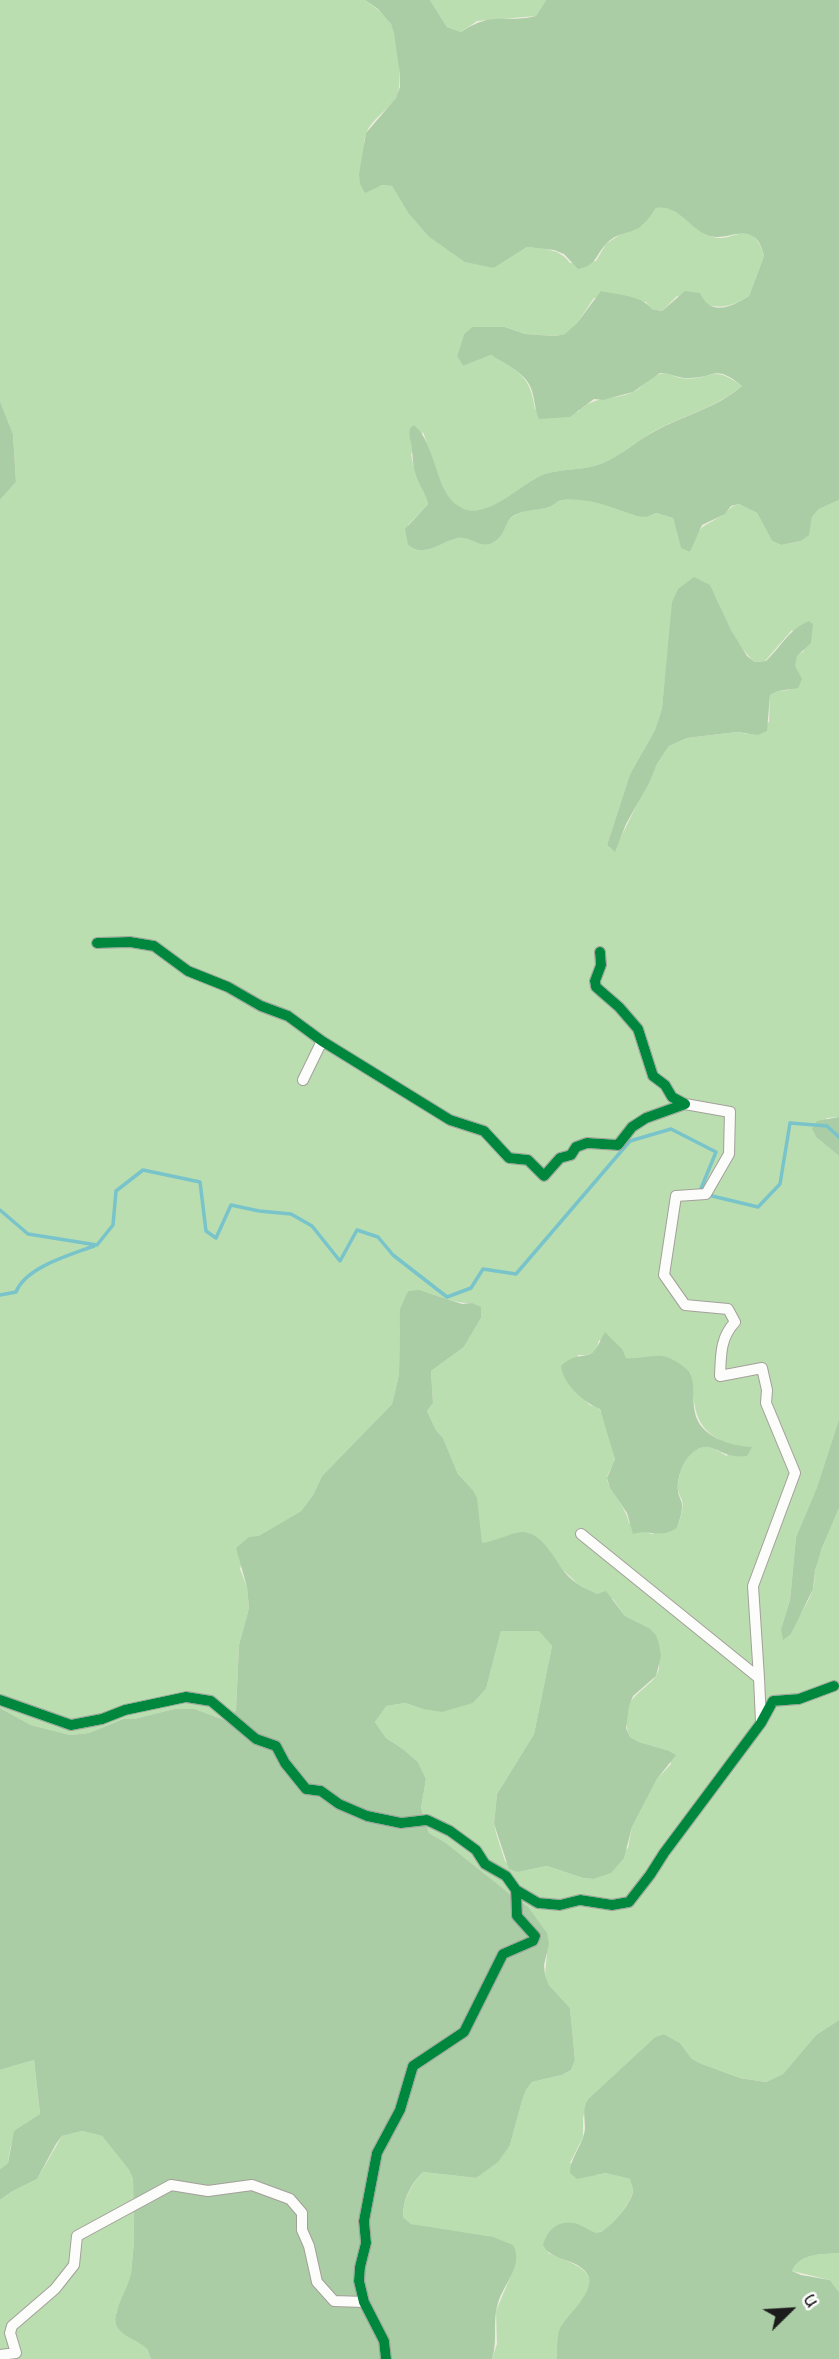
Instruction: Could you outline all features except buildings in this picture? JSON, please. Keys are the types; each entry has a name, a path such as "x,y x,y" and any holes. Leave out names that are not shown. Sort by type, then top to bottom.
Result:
{"street":[{"path":"97,943 130,942 154,946 188,971 288,1016 322,1041 450,1119 484,1131 509,1158 528,1160 544,1176 560,1158 570,1155 576,1147 587,1143 618,1145 632,1126 685,1104"},
{"path":"600,952 601,965 595,981 596,987 620,1007 638,1029 653,1076 665,1085 673,1097 685,1104 730,1112 729,1154 706,1194 676,1196 664,1275 685,1305 728,1309 735,1322 726,1332 721,1348 720,1376 762,1368 766,1403 795,1473 753,1586 761,1723"},
{"path":"303,1080 322,1041"},
{"path":"581,1534 759,1678"},
{"path":"0,1700 71,1725 186,1697 211,1701 256,1739 276,1746 285,1763 306,1789 321,1791 339,1804 367,1816 401,1823 427,1820 450,1831 476,1850 485,1864 506,1877 516,1890 538,1903 560,1905 580,1900 612,1905 629,1902 761,1723 773,1701 799,1699 834,1686"},
{"path":"386,2359 384,2341 363,2302 359,2281 366,2243 364,2221 377,2153 400,2110 413,2066 464,2032 503,1954 533,1941 535,1936 517,1916 516,1890"},
{"path":"0,2355 16,2353 10,2333 12,2326 55,2290 74,2265 77,2236 171,2185 208,2190 252,2185 290,2199 302,2213 302,2230 309,2246 317,2282 334,2301 363,2302"}],"green space":[{"path":"0,0 365,0 392,26 400,72 397,96 366,134 364,147 367,168 373,187 392,186 408,213 428,236 494,268 527,247 556,252 570,263 596,261 606,244 625,231 635,230 643,225 656,208 665,208 674,211 712,237 749,234 759,243 764,256 749,296 729,305 706,305 677,296 662,311 652,309 646,302 594,298 566,334 525,334 505,327 472,327 464,334 457,356 463,366 491,355 522,376 530,389 535,409 578,412 590,403 633,392 663,373 691,379 723,375 742,386 712,405 658,429 610,460 596,466 546,474 494,506 482,510 471,511 454,503 437,473 423,432 411,454 428,504 408,525 408,545 413,549 425,550 462,538 489,544 497,540 509,520 516,514 573,499 595,501 647,517 656,513 673,518 681,547 690,552 701,529 739,504 757,513 772,541 781,545 801,541 808,535 812,517 819,509 839,500 839,1117 827,1118 817,1138 839,1156 839,1419 817,1487 796,1537 790,1600 781,1629 791,1634 808,1601 814,1587 820,1556 839,1508 839,2020 816,2035 783,2074 766,2082 740,2078 702,2064 692,2059 680,2043 664,2034 655,2037 588,2099 583,2118 583,2137 570,2163 597,2175 607,2173 630,2179 633,2190 626,2207 606,2229 594,2232 581,2225 548,2253 579,2267 588,2277 590,2284 563,2326 557,2359 492,2359 497,2344 496,2311 512,2273 464,2233 422,2227 411,2224 403,2217 408,2193 423,2172 476,2178 510,2145 522,2101 532,2082 562,2075 571,2070 575,2060 570,2008 549,1985 545,1975 547,1954 519,1902 446,1843 429,1833 421,1808 426,1779 418,1762 386,1738 375,1722 385,1706 405,1703 423,1709 473,1703 486,1689 501,1631 539,1630 552,1646 534,1734 497,1794 494,1824 505,1861 518,1872 547,1866 593,1879 628,1848 632,1827 657,1779 671,1764 667,1750 630,1737 626,1722 631,1701 652,1681 659,1666 649,1628 625,1616 613,1599 597,1595 578,1584 563,1570 545,1546 529,1533 482,1544 472,1489 458,1474 443,1438 427,1411 433,1403 431,1371 464,1347 481,1318 472,1303 456,1302 425,1292 408,1291 400,1319 399,1375 392,1404 322,1476 301,1511 259,1537 249,1537 240,1569 247,1587 249,1608 239,1645 236,1710 227,1721 195,1709 174,1709 134,1719 123,1719 89,1733 70,1735 31,1725 0,1708 0,500 16,482 13,434 0,401","holes":["714,594 736,639 755,662 765,661 792,630 804,651 796,656 789,690 770,695 769,722 747,734 737,732 687,738 669,746 657,764 614,851 607,845 630,774 655,730 662,708 671,621","599,1340 626,1358 637,1360 657,1356 691,1374 698,1418 710,1433 732,1446 727,1456 706,1447 689,1456 678,1484 682,1507 677,1528 651,1534 629,1523 608,1482 615,1457 612,1439 599,1408 590,1405 576,1391 578,1355 596,1351"]},
{"path":"365,0 430,0 447,27 461,32 491,19 536,16 546,0 839,0 839,500 819,509 812,517 809,535 801,541 781,545 772,541 757,513 739,504 731,506 725,514 702,525 690,552 681,548 673,518 656,513 647,517 637,516 601,504 572,499 513,516 499,538 489,544 458,538 426,550 414,549 408,545 405,529 428,504 414,467 409,435 410,428 414,425 427,443 440,480 452,500 470,511 481,510 545,474 603,463 650,434 712,405 742,386 720,373 685,378 660,373 633,392 603,400 594,399 570,417 539,419 530,385 515,370 491,355 463,366 457,356 464,334 472,327 505,327 525,334 565,334 577,323 601,291 636,298 652,309 662,311 685,291 700,293 710,305 722,308 749,296 764,256 758,241 749,234 713,237 700,231 677,213 656,208 643,225 610,240 592,263 584,268 578,269 564,254 554,250 527,247 494,268 465,262 428,236 408,213 392,186 382,185 365,193 360,184 359,174 366,133 396,98 400,87 391,24 378,9"},
{"path":"430,0 546,0 536,16 477,21 461,32 447,27"},
{"path":"0,401 13,434 16,482 0,500"},
{"path":"694,577 710,585 731,630 747,656 755,662 766,661 802,624 809,621 813,624 811,643 797,656 795,666 802,679 798,688 770,695 767,731 758,735 737,732 687,738 669,746 626,824 615,852 607,845 630,774 655,730 662,708 672,602 678,589"},
{"path":"839,1117 839,1156 817,1138 812,1129 817,1121"},
{"path":"419,1290 462,1304 472,1303 481,1307 481,1318 464,1347 431,1371 433,1403 427,1411 443,1438 458,1474 477,1498 482,1543 520,1532 531,1534 544,1544 572,1580 597,1594 606,1591 625,1616 649,1628 656,1635 661,1656 656,1676 633,1696 626,1728 630,1737 639,1742 676,1755 657,1779 632,1827 624,1858 611,1873 593,1879 583,1878 547,1866 518,1872 509,1869 494,1824 497,1794 534,1734 552,1646 539,1631 501,1631 486,1689 473,1703 442,1712 405,1703 386,1706 375,1722 386,1738 418,1762 426,1779 421,1808 429,1833 446,1843 528,1907 547,1933 549,1944 544,1965 545,1975 549,1985 570,2008 575,2060 571,2070 562,2075 532,2082 522,2101 510,2145 498,2162 476,2178 423,2172 411,2187 404,2204 403,2217 411,2224 493,2237 513,2245 516,2252 515,2267 496,2310 492,2359 151,2359 147,2349 121,2332 116,2322 117,2310 131,2273 134,2241 133,2179 102,2136 82,2131 62,2136 37,2179 0,2200 0,2169 8,2163 14,2131 40,2114 34,2060 0,2070 0,1708 31,1725 70,1735 89,1733 123,1719 134,1719 174,1709 195,1709 227,1721 236,1710 239,1645 249,1608 247,1587 236,1548 249,1537 259,1536 301,1511 322,1476 392,1404 399,1375 400,1309 408,1291"},
{"path":"605,1332 622,1349 626,1358 664,1356 684,1367 691,1375 695,1413 703,1428 718,1439 752,1447 747,1456 733,1456 705,1447 693,1452 684,1464 679,1478 678,1491 682,1504 677,1528 664,1533 633,1534 627,1513 610,1488 607,1478 615,1459 600,1409 575,1392 563,1373 561,1366 575,1357 593,1352"},
{"path":"839,1419 839,1508 822,1548 813,1589 791,1634 783,1640 781,1629 790,1600 796,1537 817,1487"},
{"path":"839,2020 839,2253 806,2257 792,2271 830,2280 839,2292 839,2359 557,2359 559,2331 586,2293 589,2277 579,2266 547,2250 543,2245 545,2239 552,2229 567,2223 595,2232 604,2230 626,2207 633,2190 630,2179 606,2173 577,2179 570,2173 572,2161 584,2134 584,2110 588,2099 655,2037 664,2034 680,2043 692,2059 702,2064 740,2078 766,2082 783,2074 816,2035"},
{"path":"34,2060 40,2114 15,2135 8,2163 0,2169 0,2070"},
{"path":"82,2131 102,2136 133,2179 134,2241 131,2273 116,2313 147,2349 151,2359 0,2359 0,2200 37,2179 62,2136"},
{"path":"839,2253 839,2292 830,2280 792,2271 800,2260 806,2257"}],"waterway":[{"path":"708,1195 758,1207 780,1184 790,1123 827,1126 839,1137"},
{"path":"0,1210 28,1234 97,1245 113,1225 116,1191 143,1170 200,1182 206,1231 216,1238 231,1205 291,1214 312,1226 340,1261 357,1230 378,1237 393,1255 447,1297 471,1288 483,1269 516,1274 630,1141 671,1129 716,1152 700,1191"},
{"path":"0,1295 16,1292 29,1276 50,1263 94,1246"}],"cycle path":[{"path":"97,943 130,942 154,946 188,971 288,1016 322,1041 450,1120 484,1131 509,1158 528,1160 544,1176 560,1158 571,1155 576,1147 587,1143 618,1145 632,1127 646,1118 685,1104 672,1097 665,1085 653,1076 638,1029 619,1007 596,987 595,981 601,965 600,952"},
{"path":"0,1700 71,1725 186,1697 211,1701 256,1739 276,1746 285,1763 306,1789 321,1791 339,1804 367,1816 401,1823 427,1820 450,1831 476,1850 485,1864 506,1876 516,1890 538,1903 560,1905 580,1900 612,1905 629,1902 761,1723 773,1701 799,1699 834,1686"},
{"path":"386,2359 384,2341 364,2302 359,2281 366,2243 364,2221 377,2153 400,2110 413,2066 464,2032 503,1954 533,1941 535,1936 517,1916 516,1890"}]}
